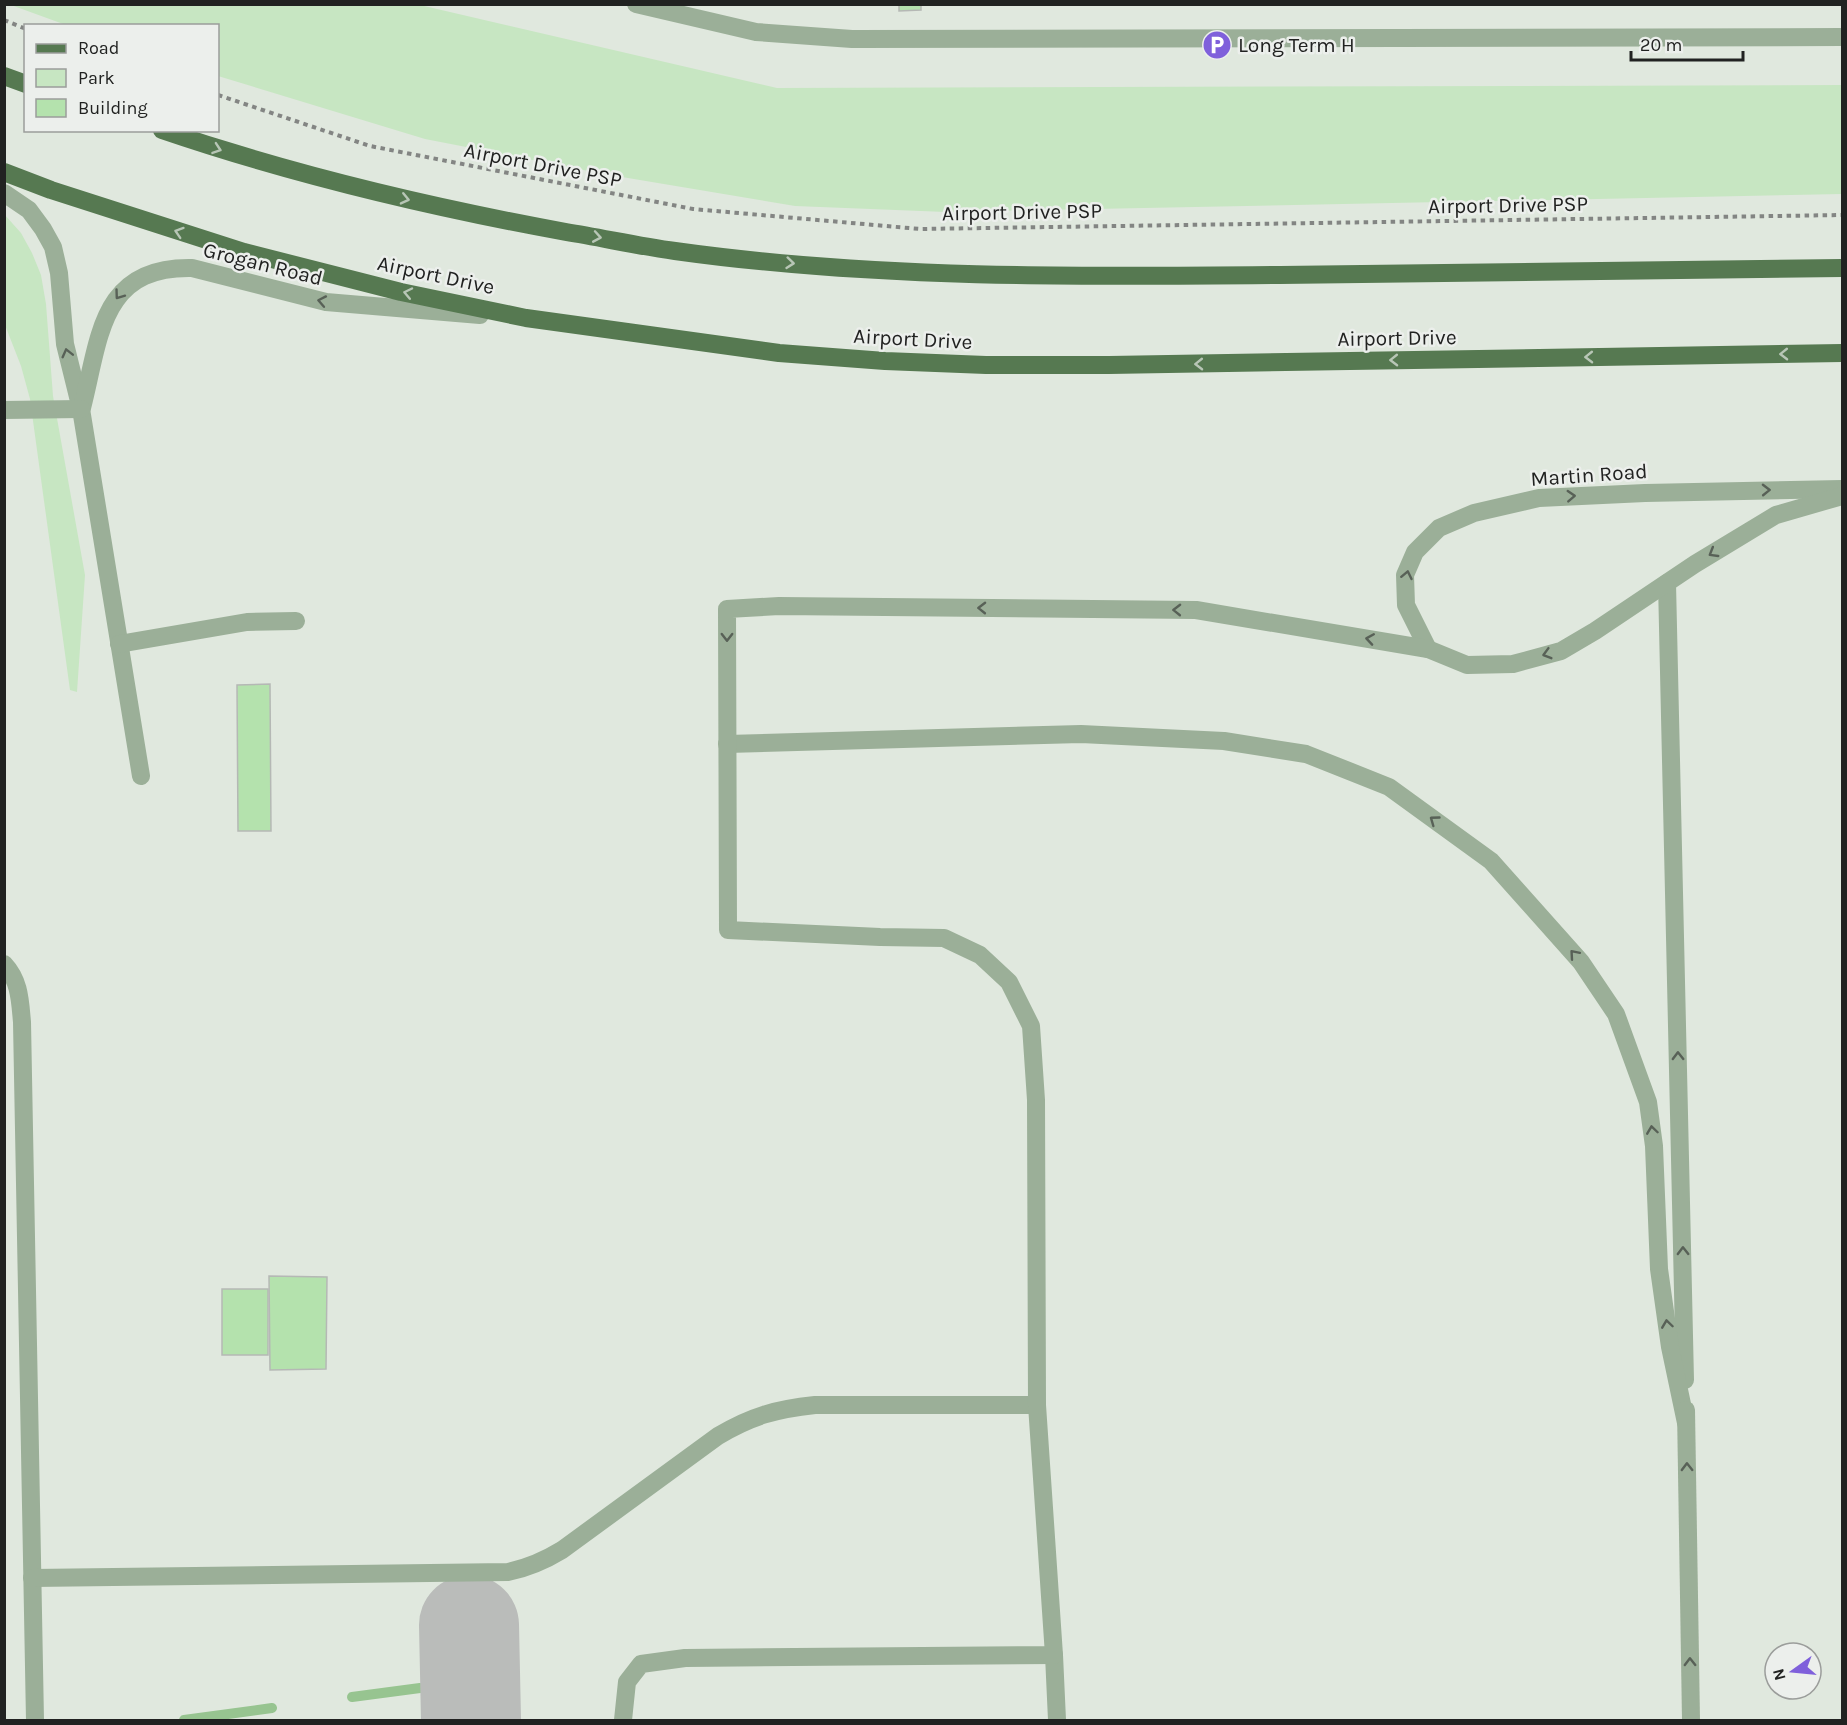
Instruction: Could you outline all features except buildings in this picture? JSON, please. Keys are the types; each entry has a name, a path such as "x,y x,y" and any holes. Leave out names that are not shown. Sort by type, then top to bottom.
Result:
{"main road":[{"path":"4,76 24,83"},
{"path":"168,132 236,156 358,188 497,220 675,251 798,264 925,273 1088,277 1842,268"},
{"name":"Airport Drive","path":"4,172 51,190 243,252 401,292 526,318 779,353 885,361 986,365 1132,365 1842,353"}],"lane":[{"path":"636,4 756,32 852,39 1842,37"},
{"name":"Grogan Road","path":"4,193 29,210 53,247 59,273 64,344 81,410 141,776"},
{"name":"Grogan Road","path":"81,410 104,319 124,288 135,279 150,272 172,268 192,268 326,302 526,318"},
{"path":"4,410 81,410"},
{"name":"Martin Road","path":"1428,649 1406,605 1405,575 1415,552 1439,528 1474,513 1539,498 1645,493 1842,489"},
{"path":"1057,1720 1037,1405 1036,1100 1031,1026 1009,982 980,955 944,938 728,930 727,609 779,606 1196,610 1428,649 1467,665 1513,664 1561,651 1595,632 1695,564 1776,515 1842,496"},
{"path":"1668,583 1691,1720"},
{"path":"119,644 247,622 296,621"},
{"path":"727,744 1081,734 1224,741 1306,754 1389,787 1491,861 1581,962 1616,1014 1648,1102 1654,1146 1659,1269 1670,1347 1686,1423"},
{"path":"4,964 19,989 22,1022 35,1720"},
{"path":"32,1578 507,1572 523,1569 562,1550 718,1436 739,1423 761,1414 785,1408 815,1405 1037,1405"},
{"path":"623,1720 627,1682 641,1664 685,1658 1054,1655"}],"path":[{"path":"4,20 24,28"},
{"name":"Airport Drive PSP","path":"219,95 370,146 693,209 920,229 1842,216"}],"shaded area":[{"path":"5,5 1842,5 1842,1720 5,1720"}],"green space":[{"path":"11,5 420,5 777,88 1842,85 1842,194 946,212 795,206 604,174 425,139 219,76 219,24 63,24"},
{"path":"4,214 21,233 32,253 41,275 46,304 53,396 85,575 77,692 70,690 30,399 21,366 5,325"}],"waterway":[{"path":"352,1697 420,1688"},
{"path":"184,1720 272,1708"}],"taxiway":[{"path":"469,1625 471,1720"}],"place":[{"name":"Long Term H","path":"1217,45"}]}
